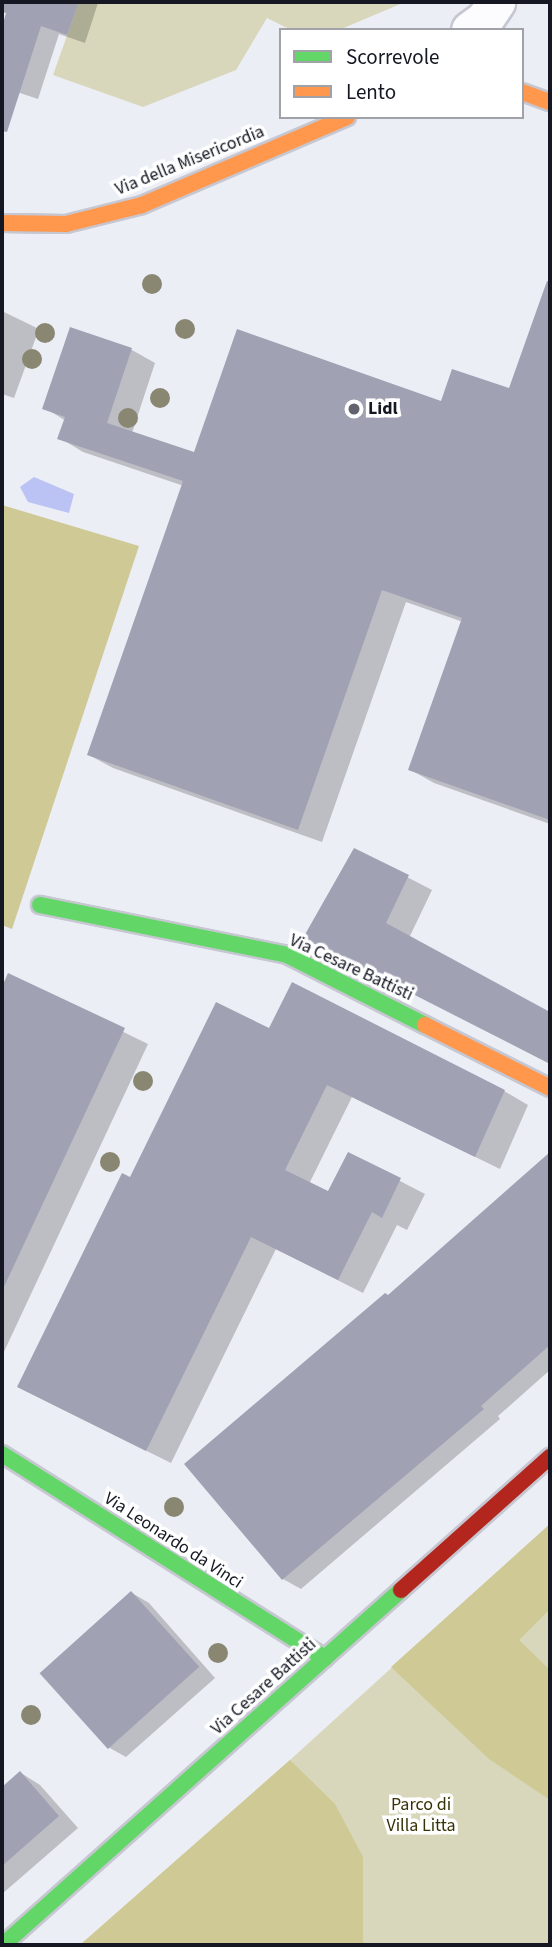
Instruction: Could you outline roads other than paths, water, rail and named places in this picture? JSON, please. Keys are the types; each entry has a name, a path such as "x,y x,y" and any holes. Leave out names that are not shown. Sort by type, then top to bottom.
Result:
{"street":[{"path":"463,28 484,20 496,2"},
{"path":"524,93 550,102"},
{"name":"Via della Misericordia","path":"2,223 66,223 142,205 342,119"},
{"name":"Via Cesare Battisti","path":"40,905 288,955 550,1088"},
{"name":"Via Leonardo da Vinci","path":"2,1454 325,1658"},
{"name":"Via Cesare Battisti","path":"3,1945 550,1457"}],"water":[{"path":"34,477 74,494 69,513 28,502 20,487"}],"place":[{"name":"Lidl","path":"354,409"}],"park label":[{"name":"Parco di Villa Litta","path":"421,1816"}]}
